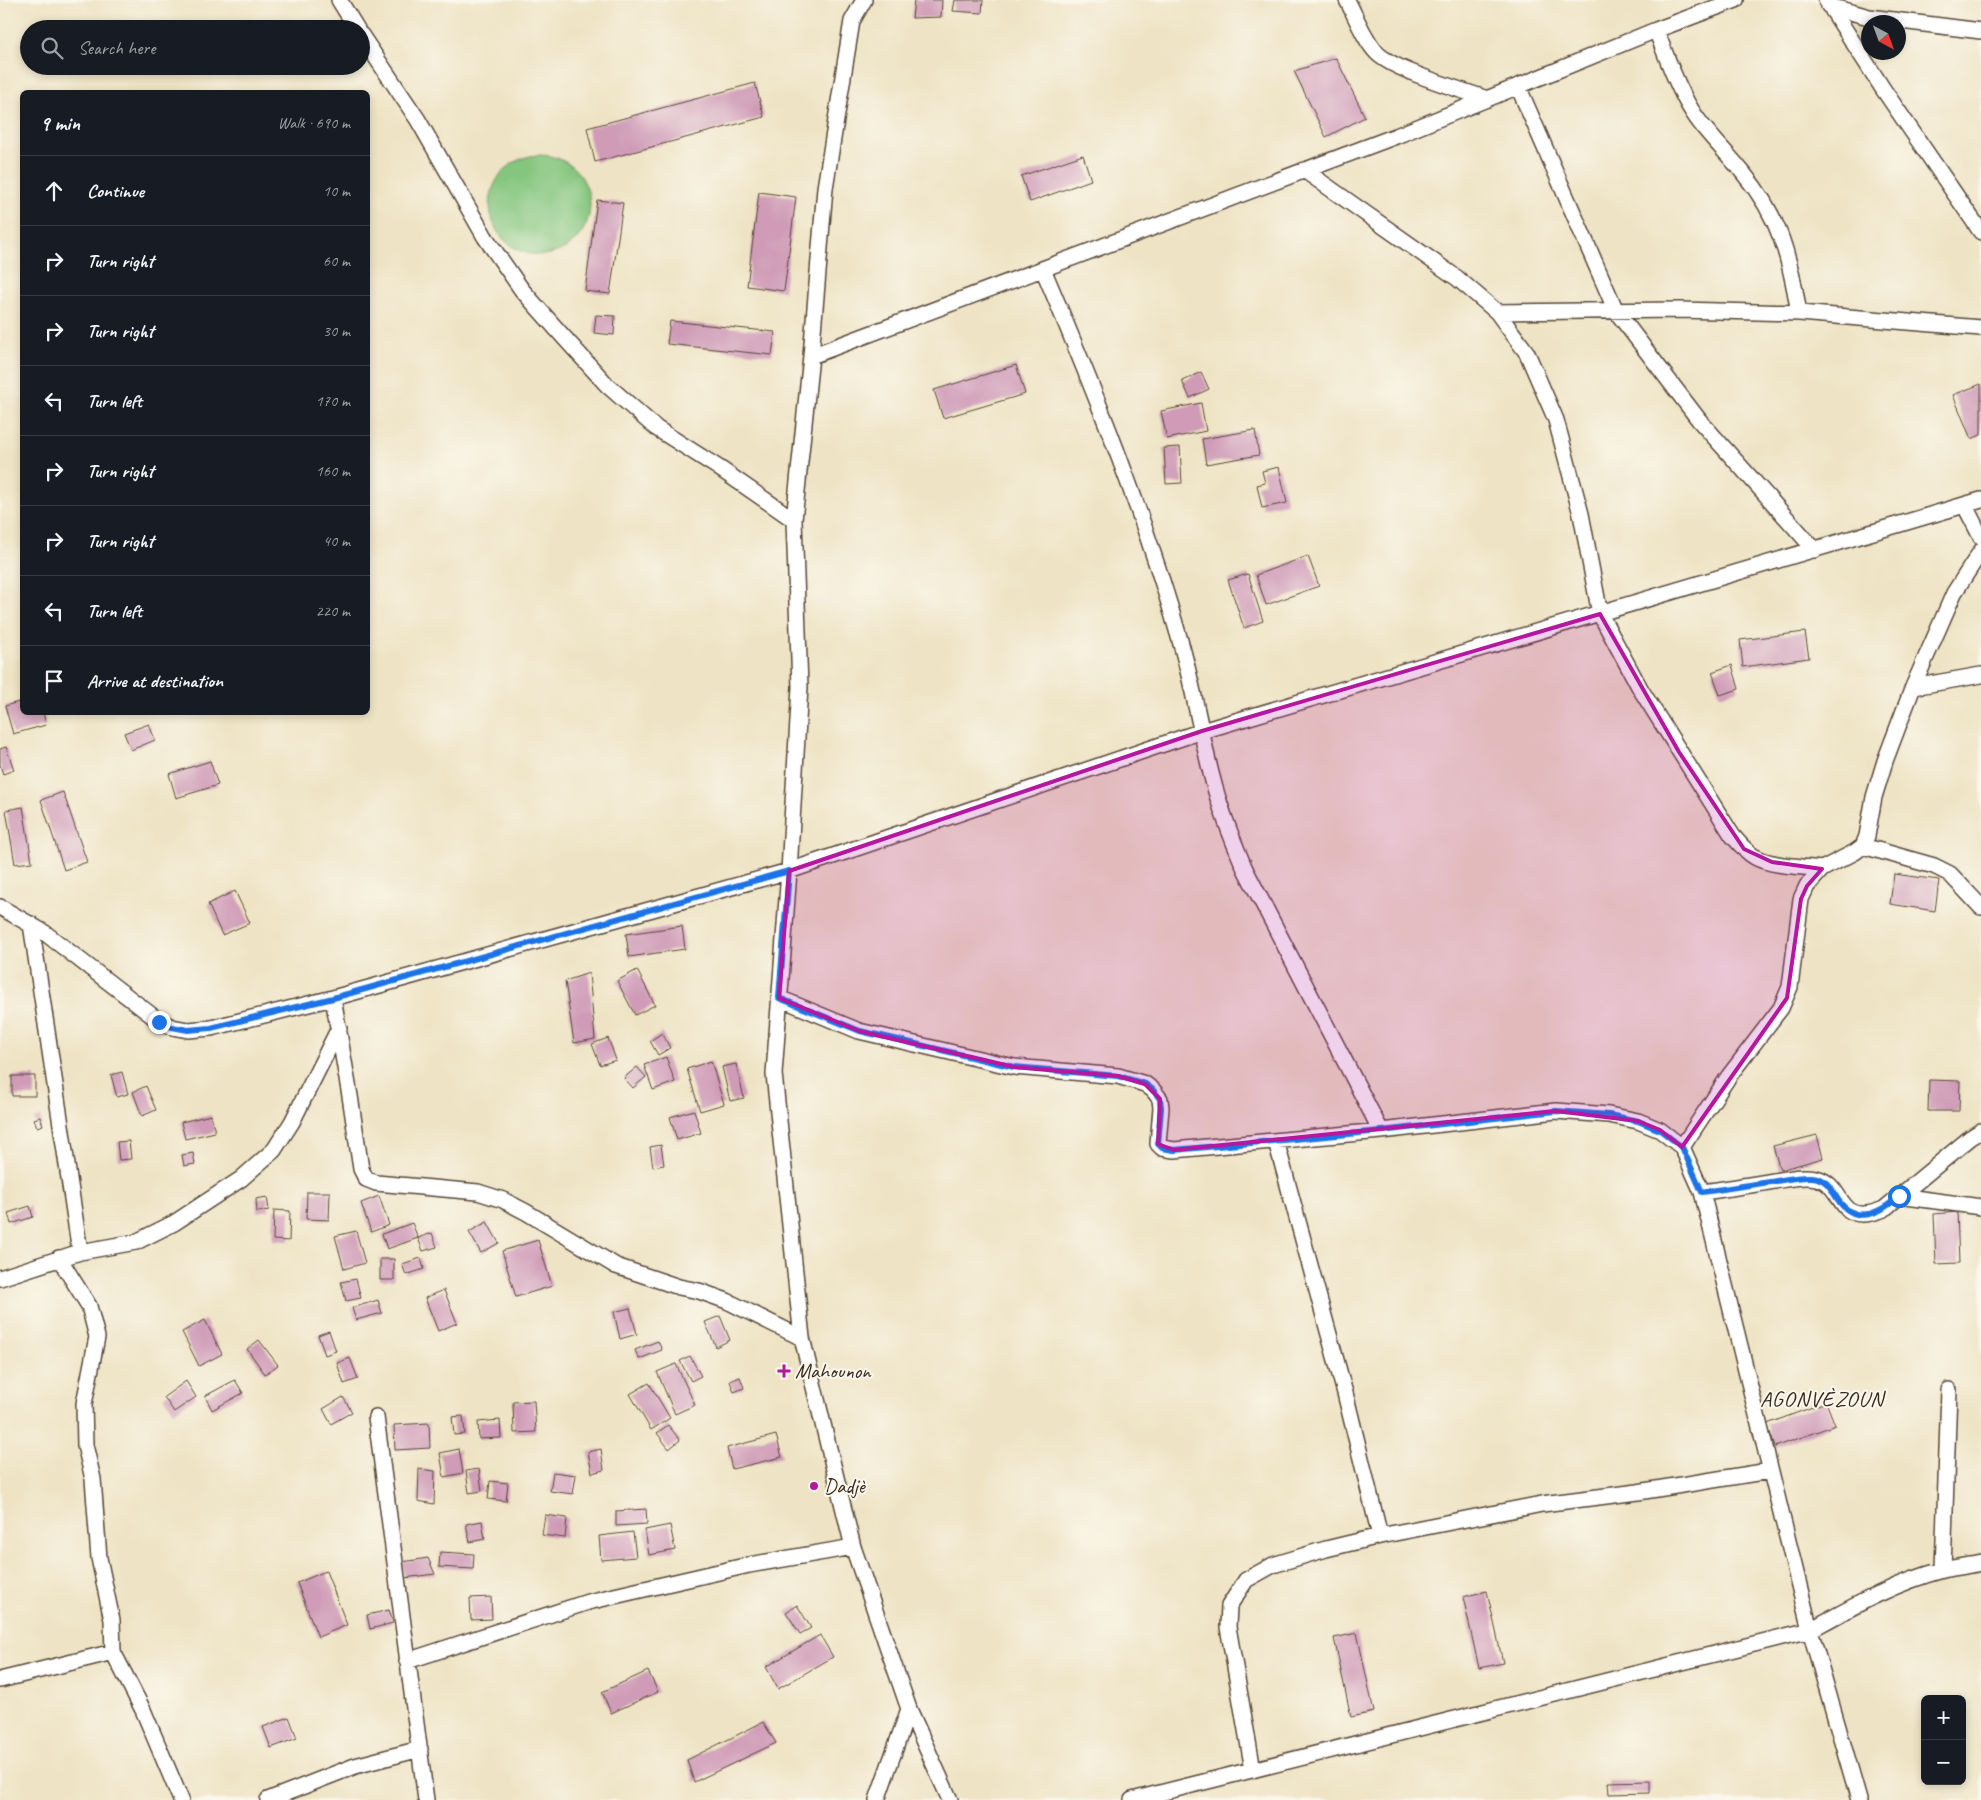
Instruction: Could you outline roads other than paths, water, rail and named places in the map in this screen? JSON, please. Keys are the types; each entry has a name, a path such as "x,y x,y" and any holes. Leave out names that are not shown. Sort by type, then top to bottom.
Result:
{"street":[{"path":"339,0 351,20"},
{"path":"864,0 852,21 825,188 811,356 794,520 800,687 774,1074 802,1338 853,1547 909,1709 950,1800"},
{"path":"1347,0 1368,40 1378,54 1393,64 1487,99"},
{"path":"811,356 1304,170 1736,0"},
{"path":"1828,3 1869,18 1981,31"},
{"path":"1828,3 1883,89 1981,232"},
{"path":"1656,30 1672,72 1690,108 1765,202 1781,235 1792,270 1799,313"},
{"path":"370,48 418,120 485,237 522,290 560,333 607,385 656,428 719,468 794,520"},
{"path":"1518,86 1616,312 1700,420 1815,550"},
{"path":"1304,170 1457,278 1497,312 1527,352 1556,420 1581,514 1600,614 1641,690 1732,835 1744,849 1756,858 1822,869"},
{"path":"1043,268 1100,405 1152,545 1180,639 1212,777 1226,826 1245,869 1381,1131"},
{"path":"1497,312 1680,310 1799,313 1981,328"},
{"path":"0,907 31,924 84,962 159,1022 188,1030 211,1028 333,998 789,871 1202,731 1981,500"},
{"path":"1965,506 1981,537"},
{"path":"1682,1147 1729,1076 1781,1008 1786,998 1790,987 1801,899 1807,886 1822,869 1863,846 1867,836 1874,797 1885,761 1913,687 1954,593 1981,551"},
{"path":"1913,687 1981,674"},
{"path":"1863,846 1934,866 1950,874 1981,908"},
{"path":"31,924 80,1252"},
{"path":"333,998 360,1169 366,1179 376,1183 478,1192 503,1200 616,1266 727,1301 802,1338"},
{"path":"779,998 860,1031 1004,1065 1118,1076 1145,1084 1160,1099 1158,1144 1162,1148 1174,1150 1381,1131 1556,1111 1609,1115 1638,1121 1660,1130 1682,1147 1702,1192 1740,1343 1769,1471 1810,1630 1859,1800"},
{"path":"0,1278 80,1252 136,1242 174,1224 241,1179 274,1150 292,1122 339,1028"},
{"path":"1702,1192 1795,1178 1814,1177 1825,1181 1844,1207 1852,1212 1863,1214 1884,1209 1981,1131"},
{"path":"1276,1141 1346,1393 1380,1536"},
{"path":"1899,1196 1981,1207"},
{"path":"59,1258 89,1306 97,1337 84,1404 85,1445 93,1480 98,1558 112,1620 113,1652 143,1710 181,1800"},
{"path":"1943,1570 1949,1390"},
{"path":"376,1418 426,1800"},
{"path":"1253,1770 1228,1627 1229,1606 1246,1580 1274,1565 1380,1536 1542,1504 1638,1492 1769,1471"},
{"path":"407,1661 588,1602 749,1565 853,1547"},
{"path":"1132,1800 1810,1630 1876,1595 1900,1585 1943,1570 1981,1564"},
{"path":"0,1680 113,1652"},
{"path":"877,1800 909,1709"},
{"path":"268,1800 355,1766 420,1749"}],"place":[{"name":"Mahounon","path":"784,1371"},
{"name":"Dadjè","path":"814,1486"}],"district":[{"name":"AGONVÈZOUN","path":"1822,1399"}]}
